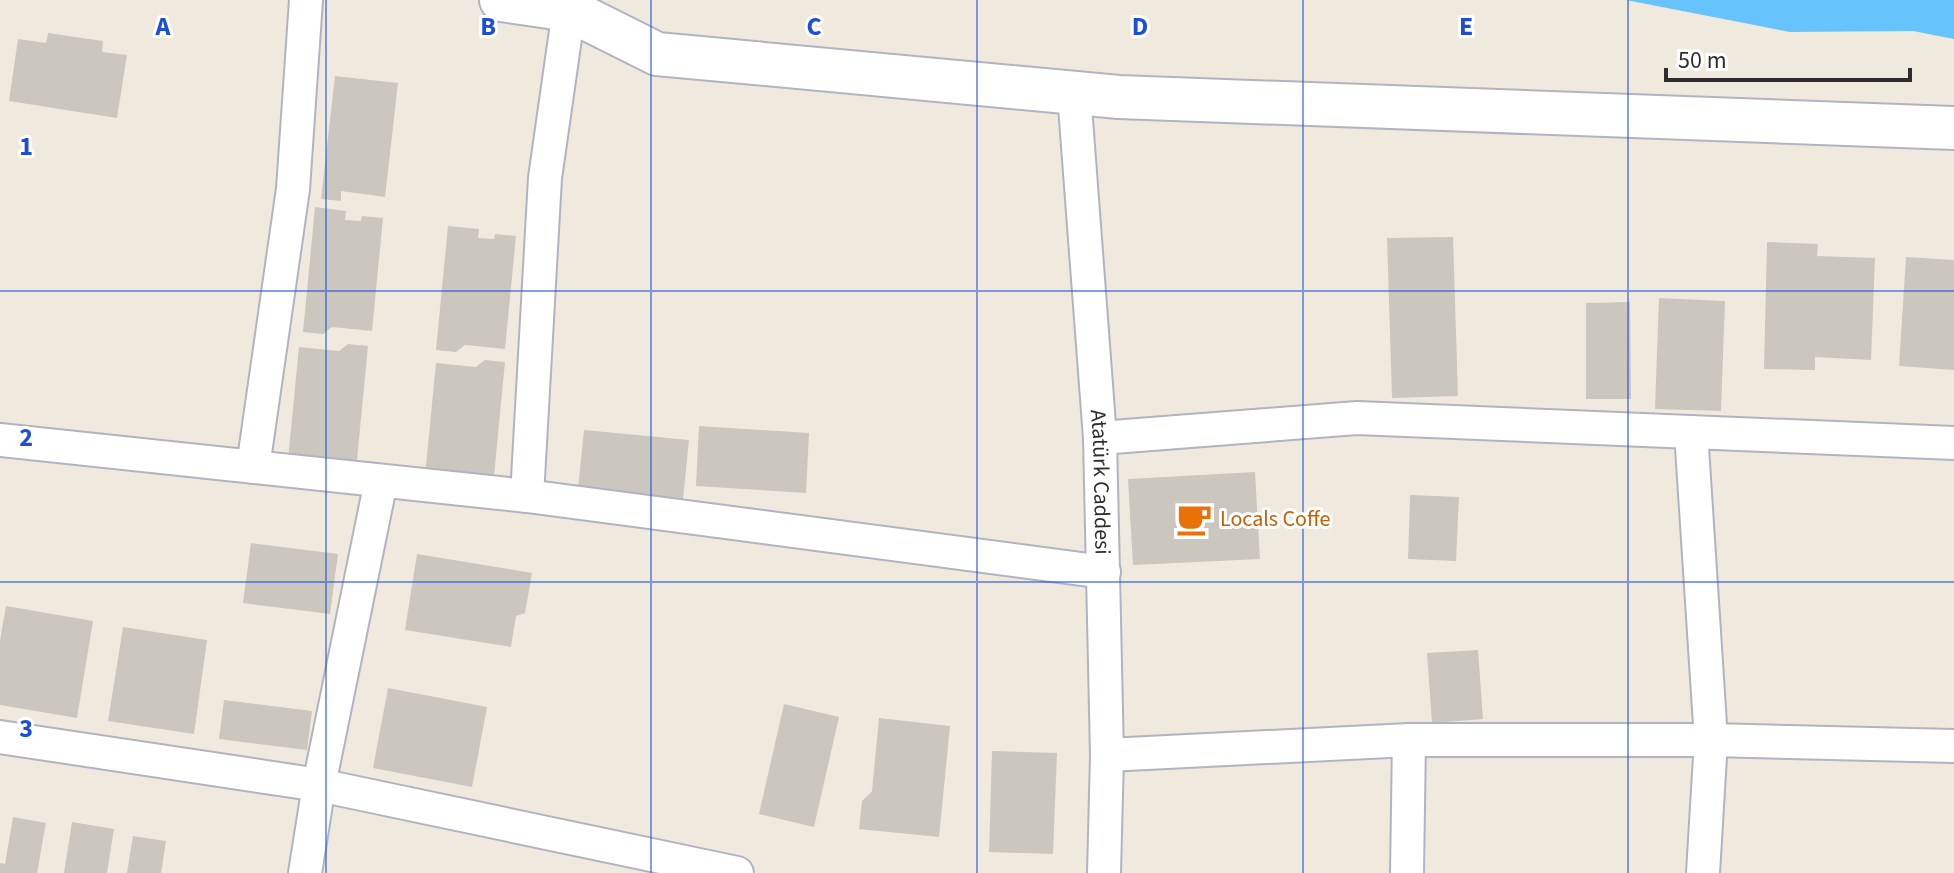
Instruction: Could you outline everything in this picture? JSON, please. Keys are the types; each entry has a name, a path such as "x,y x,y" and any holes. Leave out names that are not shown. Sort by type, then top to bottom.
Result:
{"street":[{"path":"253,467 293,189 306,0"},
{"path":"501,0 569,10 657,54 1119,97 1954,128"},
{"path":"527,496 545,178 569,10"},
{"name":"Atatürk Caddesi","path":"1074,93 1100,438 1107,755 1104,873"},
{"path":"1100,438 1357,418 1954,443"},
{"path":"1691,432 1711,740 1703,873"},
{"path":"0,440 527,496 1104,572"},
{"path":"305,873 319,785 381,481"},
{"path":"0,737 319,785 737,873"},
{"path":"1407,873 1409,740"},
{"path":"1107,755 1409,740 1711,740 1954,746"}],"water":[{"path":"1626,0 1954,0 1954,39 1913,31 1790,32"}],"building":[{"path":"48,33 103,41 102,52 127,55 117,118 9,101 18,39 46,43"},
{"path":"335,76 398,83 385,197 341,191 341,201 321,199"},
{"path":"315,207 346,211 345,220 361,221 362,216 383,218 372,331 332,327 323,334 303,332"},
{"path":"448,226 479,229 478,238 494,239 495,234 516,236 505,349 465,345 456,352 436,350"},
{"path":"1453,237 1458,396 1392,398 1387,238"},
{"path":"1767,242 1818,244 1817,256 1875,258 1871,360 1815,357 1815,370 1764,369"},
{"path":"1906,257 1954,260 1954,370 1899,366"},
{"path":"1659,298 1725,301 1721,411 1655,409"},
{"path":"1630,302 1631,399 1586,399 1586,303"},
{"path":"348,344 368,346 356,470 325,467 326,458 310,457 309,462 288,460 299,347 339,351"},
{"path":"485,360 505,362 493,486 425,476 436,363 476,367"},
{"path":"699,426 809,433 806,493 696,486"},
{"path":"584,430 689,440 683,499 578,489"},
{"name":"Locals Coffe","path":"1255,472 1260,559 1133,565 1128,479"},
{"path":"1410,495 1459,497 1456,561 1408,559"},
{"path":"251,543 338,554 330,614 243,603"},
{"path":"417,554 532,573 525,613 516,616 511,647 405,630"},
{"path":"6,606 93,621 77,718 0,705 0,641"},
{"path":"123,627 207,640 194,734 108,721"},
{"path":"1478,650 1483,719 1432,723 1427,653"},
{"path":"388,688 487,707 472,787 373,768"},
{"path":"224,700 312,711 307,750 219,739"},
{"path":"784,704 839,717 814,827 759,814"},
{"path":"879,718 950,726 939,837 859,829 862,801 872,791"},
{"path":"992,751 1057,753 1053,854 989,852"},
{"path":"13,817 46,823 37,873 0,873 0,863 5,864"},
{"path":"72,822 114,829 107,873 64,873"},
{"path":"133,836 166,841 161,873 127,873"}],"place":[{"name":"Locals Coffe","path":"1194,519"}]}
